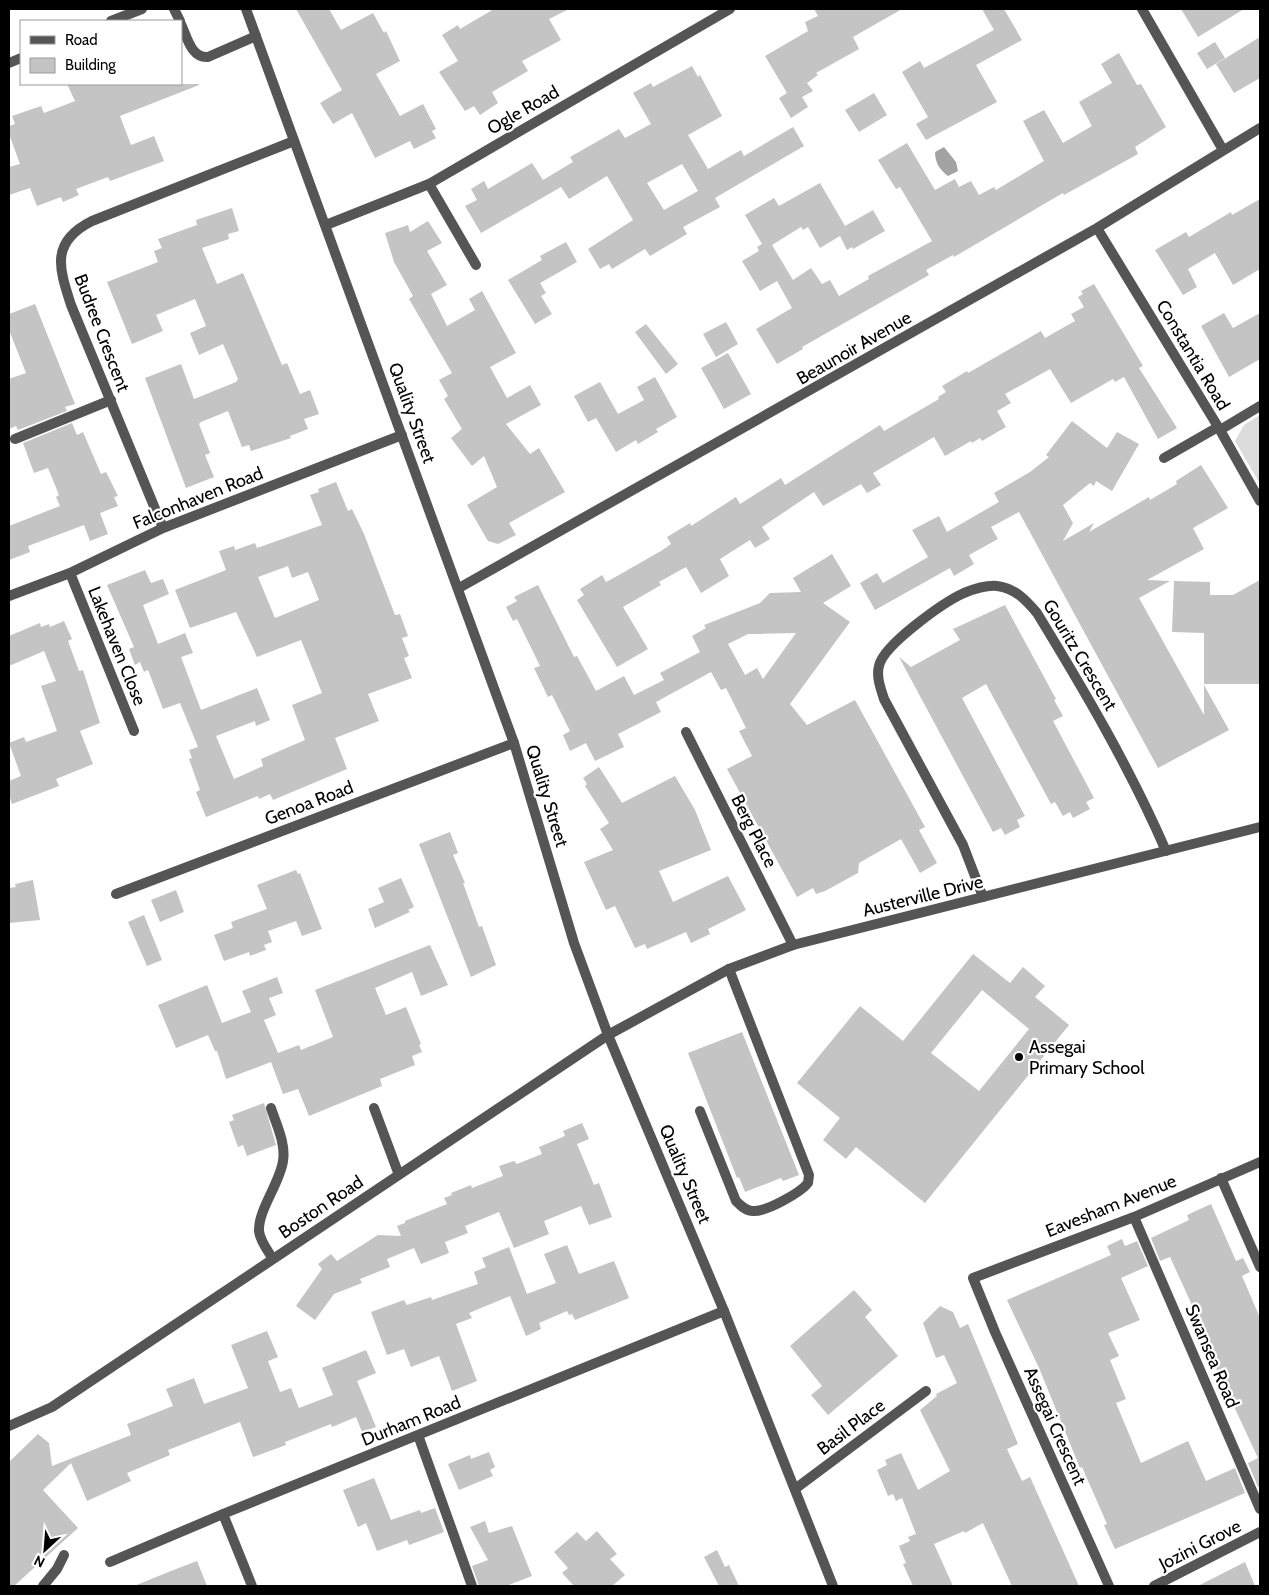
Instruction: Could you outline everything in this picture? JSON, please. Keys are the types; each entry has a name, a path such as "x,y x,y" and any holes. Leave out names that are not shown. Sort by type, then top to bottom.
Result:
{"street":[{"path":"114,20 142,9"},
{"name":"Quality Street","path":"246,9 514,743 574,943 608,1035 724,1311 832,1586"},
{"name":"Ogle Road","path":"326,225 428,184 730,9"},
{"path":"1142,9 1223,150"},
{"path":"182,25 194,52 200,57 208,57 256,36"},
{"name":"Beaunoir Avenue","path":"459,588 1097,228 1260,128"},
{"name":"Budree Crescent","path":"164,528 62,278 61,251 76,228 92,220 294,141"},
{"path":"428,184 476,265"},
{"name":"Constantia Road","path":"1097,228 1219,428 1260,501"},
{"path":"15,439 111,400"},
{"path":"1164,458 1260,406"},
{"name":"Falconhaven Road","path":"9,596 70,573 164,528 402,434"},
{"name":"Lakehaven Close","path":"70,573 134,731"},
{"name":"Gouritz Crescent","path":"983,897 963,845 884,699 879,683 878,667 883,655 896,639 962,594 980,587 996,586 1011,589 1026,600 1037,613 1093,706 1149,812 1166,851"},
{"name":"Berg Place","path":"686,732 793,946"},
{"name":"Genoa Road","path":"116,894 514,743"},
{"name":"Austerville Drive","path":"608,1035 729,969 793,946 1260,827"},
{"path":"700,1111 736,1202 742,1207 756,1211 791,1196 808,1183 809,1175 729,969"},
{"name":"Boston Road","path":"9,1426 52,1407 608,1035"},
{"path":"270,1108 283,1147 283,1161 275,1188 260,1223 259,1233 273,1259"},
{"path":"374,1108 399,1175"},
{"name":"Eavesham Avenue","path":"973,1278 1134,1217 1260,1162"},
{"path":"1222,1178 1260,1267"},
{"name":"Swansea Road","path":"1134,1217 1260,1509"},
{"name":"Assegai Crescent","path":"973,1278 994,1332 1110,1586"},
{"name":"Durham Road","path":"110,1562 223,1514 724,1311"},
{"name":"Basil Place","path":"795,1489 926,1391"},
{"path":"418,1435 472,1586"},
{"path":"223,1514 252,1586"},
{"name":"Jozini Grove","path":"1154,1586 1260,1532"},
{"path":"43,1586 57,1569 64,1555"}],"shaded area":[{"path":"944,147 956,162 958,171 948,176 938,166 935,156 935,152"},
{"path":"1260,415 1260,484 1235,441 1244,425"}],"building":[{"path":"296,9 329,9 341,30 373,13 384,33 386,31 400,61 376,74 400,116 423,104 436,129 432,131 436,138 414,149 410,141 375,158 352,113 333,124 320,103 342,90"},
{"path":"494,9 569,9 549,19 561,40 522,61 528,71 492,92 498,103 480,115 474,106 465,111 439,72 458,61 442,35 458,25 460,29"},
{"path":"814,9 902,9 853,37 859,49 816,73 818,75 807,83 813,91 802,97 808,107 791,118 779,98 787,93 765,56 808,31 805,22 818,16"},
{"path":"982,9 1004,9 1022,40 976,65 997,102 926,140 916,124 928,117 902,72 920,61 924,68 994,30"},
{"path":"1181,9 1244,9 1198,37"},
{"path":"1260,37 1260,78 1234,93 1216,64"},
{"path":"1215,42 1225,58 1207,69 1197,53"},
{"path":"1119,53 1137,85 1141,84 1166,127 1135,147 1138,154 1064,195 1063,193 954,257 953,255 926,270 929,275 802,347 803,349 777,364 756,329 792,308 777,281 760,291 742,261 759,251 757,247 762,244 745,215 774,198 779,206 820,183 845,226 873,210 885,231 853,249 852,247 847,250 840,236 820,248 808,227 803,230 801,227 772,245 793,280 811,268 822,284 830,280 839,296 869,279 868,276 932,241 900,187 896,189 878,160 907,143 935,190 955,179 959,187 971,181 979,195 994,187 996,190 1044,161 1023,121 1044,110 1063,143 1092,126 1079,102 1112,83 1101,64"},
{"path":"692,66 698,77 700,75 722,116 688,135 708,169 741,150 744,156 793,127 804,146 715,198 720,207 683,227 687,234 650,256 645,249 612,269 609,264 600,269 588,249 633,220 607,176 569,199 561,187 481,233 465,206 477,200 471,189 484,181 488,189 532,163 543,180 573,162 570,157 619,129 625,138 651,124 633,93 651,83 653,87","holes":["682,164 698,191 664,210 647,183"]},
{"path":"199,84 120,116 131,145 154,136 164,161 110,181 108,177 76,189 79,195 63,202 61,197 37,206 30,188 9,195 9,167 20,164 9,134 9,126 15,124 12,116 41,106 44,113 75,101 67,85"},
{"path":"874,93 887,115 859,132 845,110"},
{"path":"1260,199 1260,269 1233,285 1215,253 1188,269 1197,287 1183,295 1155,250 1186,232 1189,237 1231,212 1232,215"},
{"path":"232,208 239,231 228,234 229,239 202,248 217,284 243,273 282,365 287,363 300,394 310,390 319,414 304,419 308,429 290,436 291,438 251,451 249,445 242,447 228,411 201,422 199,424 210,453 205,455 214,477 186,488 145,378 181,364 194,399 236,382 238,379 223,344 199,355 190,333 206,326 195,299 156,315 163,331 132,344 107,282 158,262 154,251 162,248 158,239 197,225 196,220"},
{"path":"428,221 442,243 427,251 447,285 431,294 447,326 475,310 469,299 482,291 516,353 490,367 507,398 530,385 541,405 506,424 530,454 539,448 565,492 509,523 516,535 498,544 488,541 467,505 497,487 484,456 472,466 451,438 462,429 444,399 448,396 439,380 452,373 409,299 413,296 394,262 385,233 408,225 410,232"},
{"path":"566,242 577,262 540,283 546,293 541,296 552,314 535,324 508,280 542,260 540,256"},
{"path":"1094,284 1143,366 1139,368 1177,428 1158,439 1124,377 1115,382 1113,379 1071,403 1050,369 1005,394 1011,403 997,411 1006,427 982,441 980,438 972,443 971,441 945,456 934,437 873,473 881,485 867,493 861,484 823,506 814,492 762,527 770,539 755,548 750,540 720,559 729,576 701,593 686,567 659,582 661,585 623,607 648,649 617,667 577,600 584,595 580,589 602,575 606,582 661,551 671,544 667,537 690,523 691,526 736,497 740,504 781,478 785,485 880,425 884,431 939,399 938,397 946,392 942,386 967,371 968,373 1041,331 1045,338 1075,321 1071,314 1084,307 1078,297 1083,294 1081,291"},
{"path":"35,304 75,404 65,407 67,411 18,430 16,426 9,429 9,379 26,373 9,330 9,314"},
{"path":"1224,313 1233,328 1260,313 1260,359 1229,377 1201,326"},
{"path":"726,322 738,344 716,357 703,334"},
{"path":"646,324 678,364 666,374 635,332"},
{"path":"728,353 751,394 724,409 701,368"},
{"path":"655,377 677,417 656,429 658,432 638,444 636,440 616,452 596,418 588,422 574,396 600,382 618,414 644,400 637,387"},
{"path":"1072,421 1107,448 1117,432 1139,444 1112,491 1096,481 1094,486 1090,483 1063,505 1073,523 1063,541 1094,523 1089,532 1149,497 1150,500 1177,484 1176,481 1201,465 1228,508 1193,528 1204,549 1147,580 1170,581 1139,598 1204,715 1204,685 1229,730 1158,768 1019,512 991,527 998,539 969,555 974,564 954,576 950,568 875,610 860,583 877,573 883,583 928,557 912,530 939,516 947,532 999,502 994,493 1030,472 1049,457 1046,455"},
{"path":"72,423 77,435 83,432 101,474 106,472 118,496 114,497 118,506 100,513 108,534 90,541 84,525 28,546 30,552 9,560 9,526 60,506 56,497 59,495 48,468 34,473 23,443"},
{"path":"336,482 348,511 352,509 364,534 395,615 400,614 408,636 402,638 409,656 404,658 412,678 368,694 379,721 335,738 347,769 273,800 270,794 259,799 258,796 206,817 196,792 200,790 189,759 192,758 189,750 198,747 180,703 163,709 148,670 144,672 140,662 135,665 129,649 134,647 107,585 145,570 151,583 163,579 169,594 143,605 158,644 185,633 193,653 181,657 201,710 257,688 270,720 256,726 255,721 216,736 234,779 263,766 261,759 305,740 292,705 322,693 301,640 257,657 236,612 190,628 175,590 226,570 219,551 234,546 235,550 255,543 257,548 322,525 310,495 319,492 318,489","holes":["288,566 292,578 308,572 319,600 275,618 258,577"]},
{"path":"832,554 851,586 823,603 850,622 790,704 807,725 855,700 925,827 919,830 937,863 920,873 901,839 859,863 858,873 825,891 816,894 813,888 797,897 727,769 752,756 739,731 746,728 726,688 721,690 711,672 656,702 661,712 618,734 624,747 595,761 586,743 570,751 563,735 570,731 552,695 548,697 534,668 540,666 517,619 513,621 506,607 517,601 514,597 538,585 574,657 577,656 596,691 624,676 634,695 664,680 660,673 700,652 692,636 706,628 704,625 760,603 770,593 801,592 793,578","holes":["796,633 763,679 757,668 745,675 728,644 748,634"]},
{"path":"1260,580 1260,684 1204,684 1204,633 1172,632 1174,581 1210,582 1210,595 1233,595"},
{"path":"1005,605 1056,699 1054,700 1063,716 1053,721 1094,798 1086,802 1090,809 1073,818 1070,812 1063,816 1055,802 1051,804 986,684 962,698 1025,816 1017,820 1020,827 1005,835 1001,828 993,832 899,657 911,667 960,640 953,629"},
{"path":"64,621 72,639 68,641 79,671 83,670 100,723 80,731 93,764 56,779 59,786 12,804 9,794 9,781 21,776 9,743 24,737 26,742 57,731 41,686 56,681 44,651 9,666 9,636 40,623 41,627 49,624 50,627"},
{"path":"599,767 622,803 675,776 695,810 711,850 659,871 673,902 728,876 746,910 708,929 710,934 691,943 686,932 647,949 645,944 635,948 615,906 606,910 584,862 613,850 600,829 609,823 585,786 587,784 583,778"},
{"path":"450,832 458,853 453,855 465,883 463,883 479,927 482,926 496,965 471,977 419,844"},
{"path":"296,870 298,874 300,873 322,929 302,936 296,921 268,931 272,942 264,945 266,950 250,956 249,952 224,961 214,935 233,928 231,922 267,909 257,885"},
{"path":"401,878 414,907 408,910 410,912 375,928 368,909 384,902 378,888"},
{"path":"33,880 40,920 9,923 9,888 16,887 15,884"},
{"path":"176,890 184,912 160,922 151,900"},
{"path":"144,915 162,960 147,966 128,922"},
{"path":"430,945 448,985 421,996 412,972 375,988 386,1015 406,1007 421,1044 419,1045 422,1052 412,1056 415,1065 380,1079 382,1086 309,1116 298,1089 283,1094 271,1062 226,1079 217,1051 215,1051 208,1035 176,1048 158,1005 207,985 222,1023 251,1012 242,991 277,977 283,993 269,998 276,1015 264,1020 278,1053 299,1045 301,1050 333,1037 315,990"},
{"path":"973,954 1010,983 1023,967 1045,986 1035,997 1069,1025 925,1203 856,1147 846,1159 823,1140 840,1118 797,1083 860,1006 903,1041","holes":["982,990 1029,1029 979,1091 931,1053"]},
{"path":"742,1032 799,1175 783,1181 781,1178 745,1192 739,1177 737,1178 688,1053"},
{"path":"264,1103 276,1145 247,1156 243,1145 238,1147 229,1122 234,1120 232,1115"},
{"path":"582,1123 589,1139 577,1144 594,1185 599,1183 612,1217 589,1225 581,1206 544,1221 549,1234 514,1248 499,1212 465,1226 468,1233 445,1242 449,1253 421,1264 414,1248 387,1259 390,1267 360,1279 362,1283 334,1294 315,1320 296,1306 322,1269 318,1264 331,1254 337,1261 378,1235 401,1236 397,1226 405,1223 405,1221 447,1204 444,1198 452,1195 451,1193 471,1185 472,1188 503,1176 499,1166 514,1161 517,1164 542,1154 539,1147 565,1136 563,1131"},
{"path":"1211,1204 1236,1261 1243,1258 1250,1272 1242,1276 1260,1318 1260,1486 1258,1487 1248,1463 1258,1458 1217,1370 1191,1303 1170,1257 1160,1261 1151,1238 1189,1220 1187,1215"},
{"path":"1122,1239 1125,1246 1137,1241 1148,1266 1121,1278 1140,1320 1108,1333 1119,1356 1110,1360 1126,1399 1116,1403 1141,1463 1188,1441 1206,1481 1235,1468 1245,1493 1115,1549 1104,1525 1107,1524 1082,1467 1080,1468 1039,1368 1007,1300 1111,1255 1107,1246"},
{"path":"567,1245 579,1274 614,1261 629,1298 575,1320 572,1314 569,1315 567,1311 539,1323 541,1329 526,1336 510,1296 469,1313 472,1318 456,1324 477,1381 452,1391 439,1356 411,1367 404,1349 387,1355 371,1312 404,1300 407,1305 431,1297 432,1300 478,1284 474,1272 486,1267 482,1258 509,1247 527,1294 556,1283 544,1254"},
{"path":"854,1290 872,1310 865,1317 898,1356 828,1415 811,1395 822,1386 790,1346"},
{"path":"940,1306 953,1312 960,1328 968,1324 1018,1444 1007,1449 1022,1481 1030,1477 1079,1586 1012,1586 983,1523 965,1533 964,1531 934,1544 953,1586 913,1586 903,1564 906,1563 899,1546 910,1541 908,1537 916,1534 902,1498 896,1501 893,1494 888,1496 877,1470 887,1465 885,1460 901,1453 918,1490 950,1471 920,1410 937,1396 936,1394 957,1383 944,1355 936,1358 923,1323"},
{"path":"267,1331 278,1357 268,1361 280,1392 291,1388 299,1408 333,1395 322,1368 366,1350 376,1373 357,1381 376,1427 362,1432 356,1417 332,1427 331,1424 285,1442 286,1445 253,1457 240,1422 168,1450 170,1455 127,1473 131,1481 87,1501 71,1463 43,1490 78,1528 14,1586 9,1586 9,1462 38,1434 49,1443 52,1466 131,1435 127,1424 173,1406 166,1389 194,1378 204,1404 248,1388 231,1345"},
{"path":"489,1452 495,1467 490,1470 493,1476 459,1490 448,1464 470,1455 471,1459"},
{"path":"374,1478 391,1520 420,1510 421,1513 435,1508 444,1532 409,1545 407,1540 377,1551 366,1523 358,1527 343,1490"},
{"path":"485,1521 489,1533 512,1526 532,1576 506,1586 479,1586 472,1566 488,1560 470,1527"},
{"path":"597,1531 617,1554 610,1559 625,1575 612,1586 574,1586 562,1573 568,1568 554,1552 577,1532 586,1541"},
{"path":"717,1550 725,1567 729,1565 739,1586 719,1586 704,1557"},
{"path":"197,1561 207,1586 134,1586 171,1571"},
{"path":"1245,1562 1255,1586 1198,1586"}],"place":[{"name":"Assegai Primary School","path":"1019,1057"}]}
